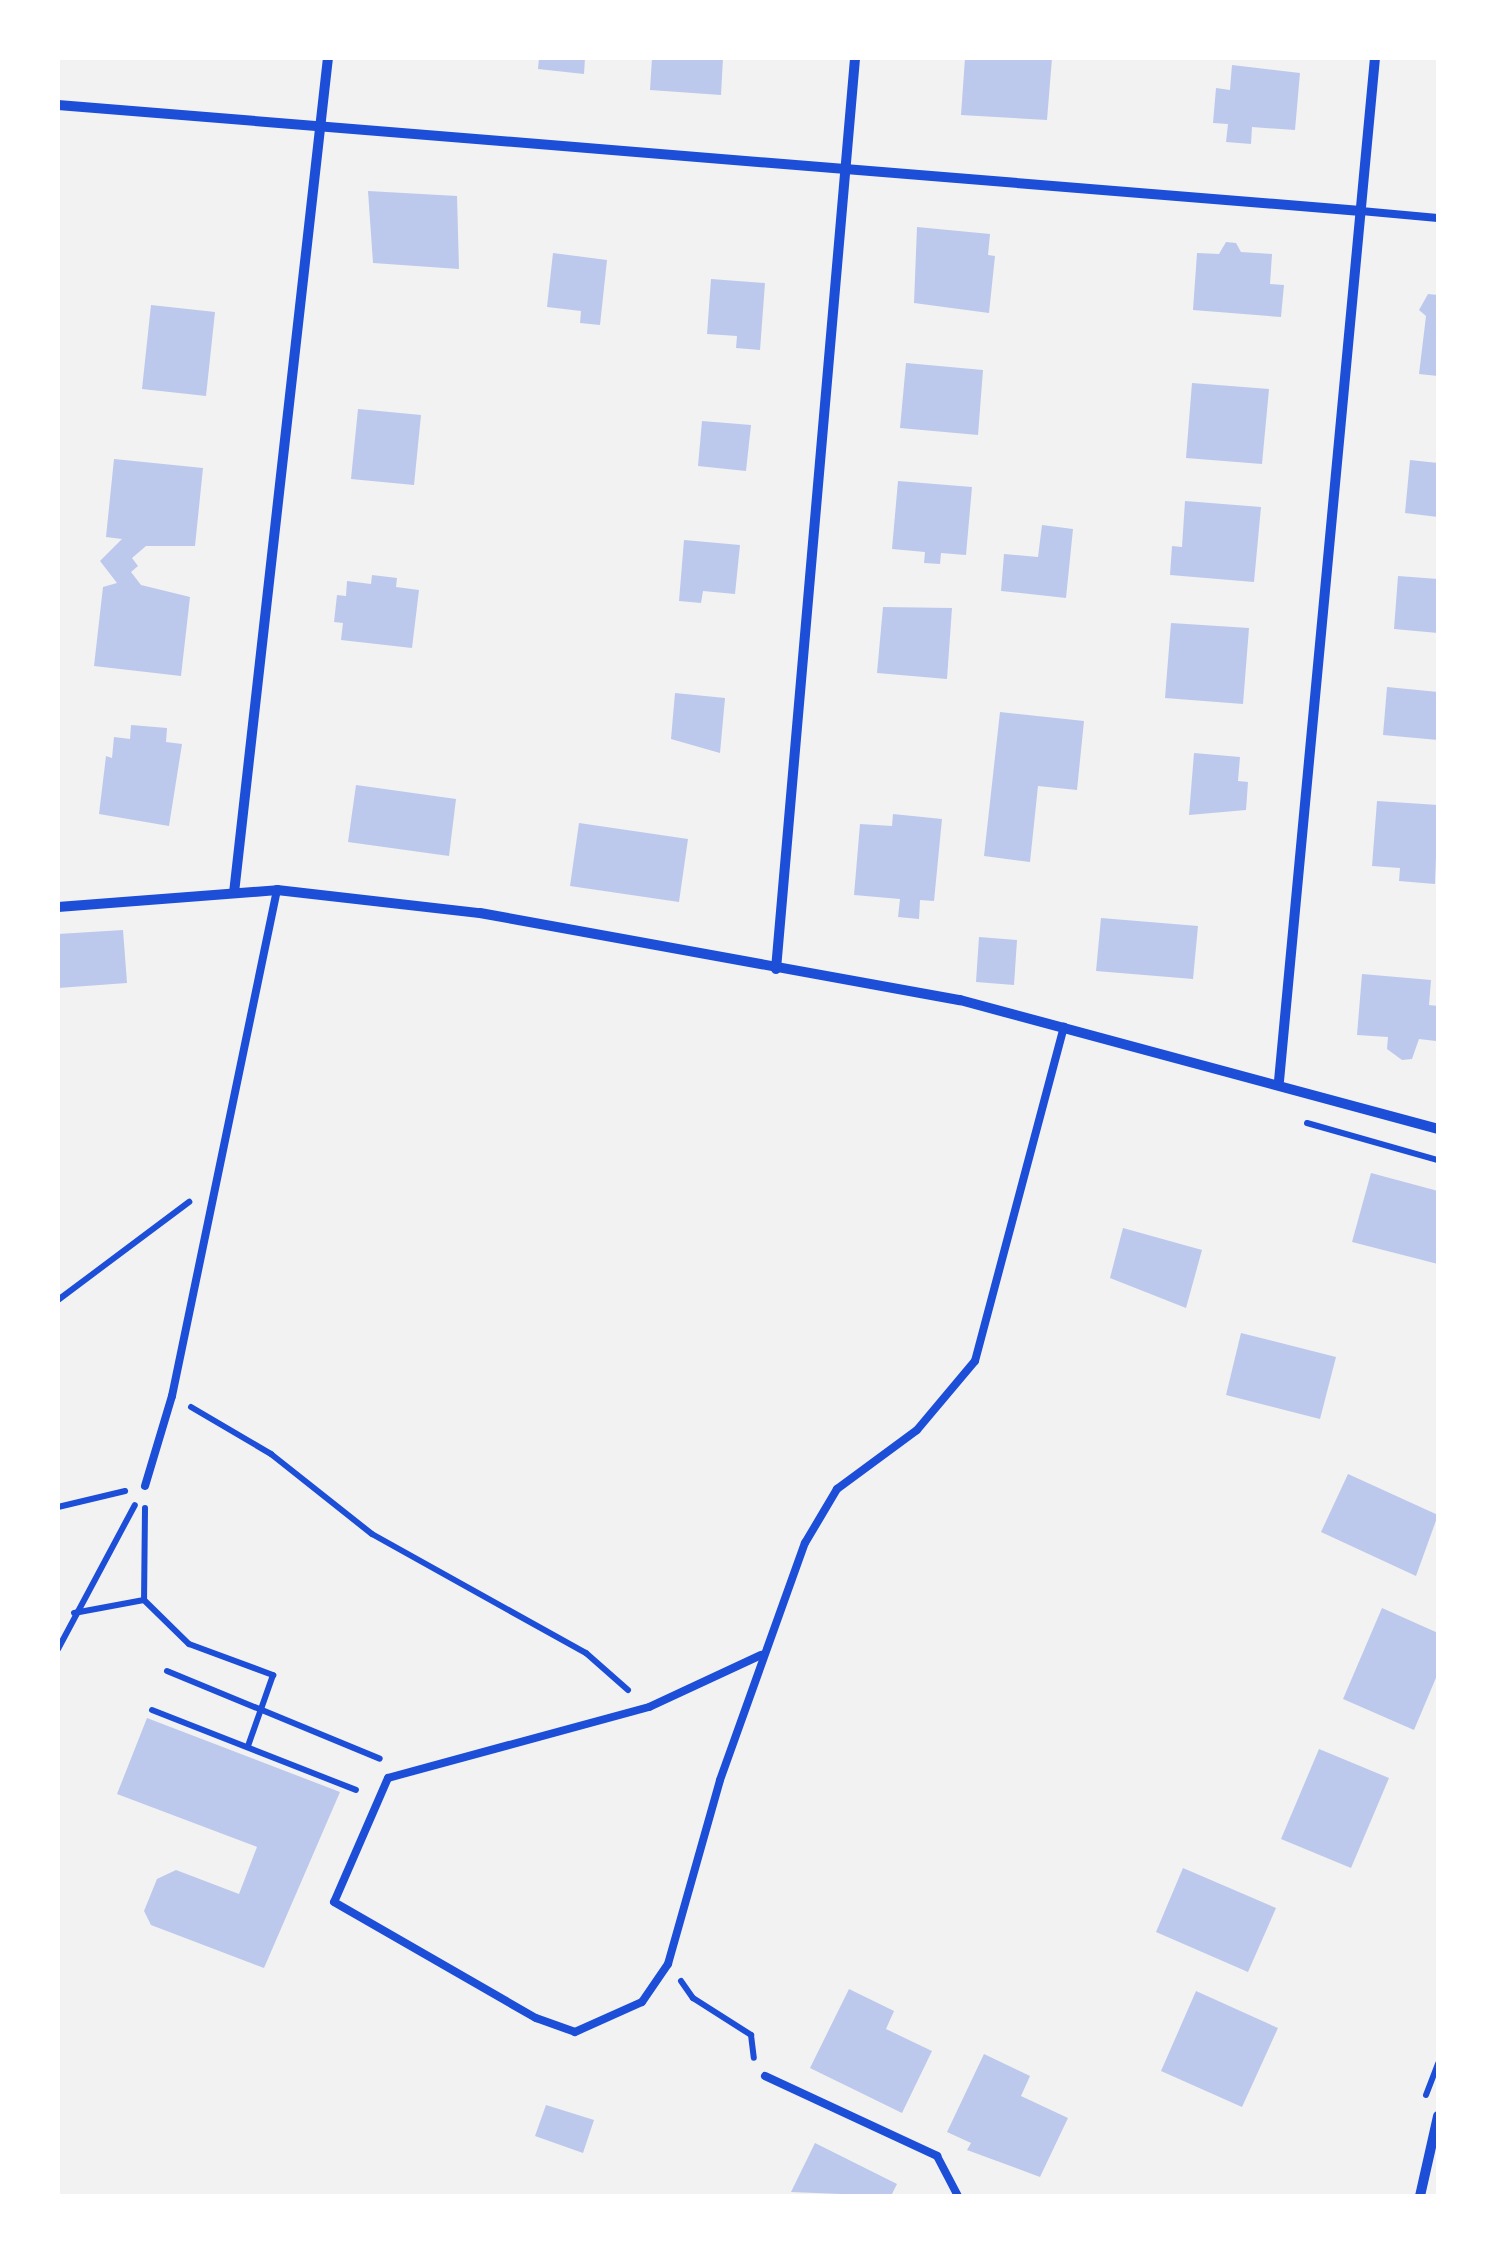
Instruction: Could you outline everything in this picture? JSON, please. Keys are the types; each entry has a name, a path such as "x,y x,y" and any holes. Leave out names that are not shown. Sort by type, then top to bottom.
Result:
{"street":[{"path":"234,893 328,58"},
{"path":"776,969 855,58"},
{"path":"1279,1081 1375,58"},
{"path":"58,105 845,165 1362,211"},
{"path":"58,907 277,890 480,913 960,1000 1279,1081 1438,1129"},
{"path":"1420,2196 1438,2116"}],"lane":[{"path":"1362,211 1438,218"},
{"path":"145,1486 172,1396 277,890"},
{"path":"761,1655 648,1708 388,1778 334,1902 536,2018 575,2032 642,2002 668,1964 761,1655 804,1543 838,1489 917,1430 975,1361 1064,1027"},
{"path":"766,2076 936,2156 958,2196"}],"path":[{"path":"1307,1123 1438,1160"},
{"path":"58,1300 218,1181"},
{"path":"172,1396 270,1454 372,1534 586,1653 648,1708"},
{"path":"58,1507 145,1486"},
{"path":"145,1486 144,1600 189,1644 273,1675 248,1746"},
{"path":"58,1649 145,1486"},
{"path":"74,1613 144,1600"},
{"path":"167,1671 379,1758 388,1778"},
{"path":"152,1710 357,1786 351,1800"},
{"path":"668,1964 694,1998 750,2036 766,2076"}],"building":[{"path":"539,58 585,58 584,74 538,69"},
{"path":"652,58 723,58 721,95 650,90"},
{"path":"965,58 1052,58 1047,120 961,115"},
{"path":"1232,65 1300,73 1295,130 1252,127 1251,144 1226,142 1228,124 1213,123 1216,88 1230,90"},
{"path":"368,191 457,196 459,269 373,263"},
{"path":"917,227 990,234 988,255 995,256 989,313 914,303"},
{"path":"1226,242 1236,243 1241,252 1272,254 1270,284 1284,285 1281,317 1193,310 1197,253 1219,254"},
{"path":"553,253 607,260 600,325 580,323 581,311 547,307"},
{"path":"711,279 765,283 760,350 736,348 737,336 707,334"},
{"path":"1428,294 1438,295 1438,376 1419,374 1426,316 1419,310"},
{"path":"151,305 215,312 206,396 142,389"},
{"path":"906,363 983,370 978,435 900,428"},
{"path":"1192,383 1269,389 1262,464 1186,458"},
{"path":"358,409 421,415 414,485 351,479"},
{"path":"702,421 751,425 746,471 698,466"},
{"path":"114,459 203,468 195,546 146,546 132,558 138,566 131,572 141,585 190,597 181,676 94,666 103,587 117,583 100,561 122,539 106,537"},
{"path":"1410,460 1438,463 1438,517 1405,513"},
{"path":"898,481 972,487 966,555 941,553 940,564 924,563 925,552 892,549"},
{"path":"1185,501 1261,507 1254,582 1170,575 1172,546 1182,547"},
{"path":"1042,525 1073,529 1066,598 1001,591 1004,554 1038,557"},
{"path":"684,540 740,545 735,594 703,591 701,603 679,601"},
{"path":"372,575 397,578 396,587 419,590 412,648 341,640 343,623 334,622 337,595 346,596 347,581 371,584"},
{"path":"1398,576 1438,579 1438,633 1394,629"},
{"path":"883,607 952,608 947,679 877,673"},
{"path":"1171,623 1249,628 1243,704 1165,698"},
{"path":"1387,687 1438,692 1438,740 1383,735"},
{"path":"675,693 725,698 720,753 671,739"},
{"path":"1000,712 1084,721 1077,790 1038,786 1030,862 984,856"},
{"path":"131,725 167,728 166,742 182,744 169,826 99,814 106,756 112,758 114,737 130,739"},
{"path":"1194,753 1240,757 1238,781 1248,782 1246,810 1189,815"},
{"path":"356,785 456,799 449,856 348,842"},
{"path":"1377,801 1438,805 1435,884 1399,881 1400,868 1372,866"},
{"path":"893,814 942,819 934,901 920,900 919,919 898,917 900,899 854,895 860,824 892,826"},
{"path":"579,823 688,839 679,902 570,886"},
{"path":"1101,918 1198,926 1193,979 1096,971"},
{"path":"123,930 127,983 58,988 58,934"},
{"path":"979,937 1017,940 1014,985 976,982"},
{"path":"1362,974 1431,980 1429,1005 1438,1006 1436,1041 1419,1039 1412,1059 1402,1060 1387,1049 1388,1037 1357,1035"},
{"path":"1371,1173 1438,1191 1438,1264 1352,1242"},
{"path":"1123,1228 1202,1250 1186,1308 1110,1278"},
{"path":"1241,1333 1336,1357 1320,1419 1226,1395"},
{"path":"1348,1474 1438,1515 1416,1576 1321,1532"},
{"path":"1382,1608 1438,1633 1438,1673 1414,1730 1343,1699"},
{"path":"147,1718 340,1792 264,1968 151,1925 144,1911 157,1879 176,1870 239,1894 257,1847 117,1794"},
{"path":"1319,1749 1389,1778 1351,1868 1281,1839"},
{"path":"1183,1868 1276,1908 1248,1972 1156,1932"},
{"path":"849,1989 894,2011 886,2029 932,2051 902,2113 810,2068"},
{"path":"1196,1991 1278,2028 1242,2107 1161,2071"},
{"path":"984,2054 1030,2076 1021,2096 1068,2118 1040,2177 967,2150 971,2143 947,2132"},
{"path":"546,2105 594,2120 583,2153 535,2136"},
{"path":"815,2143 897,2184 891,2196 791,2192"}]}
